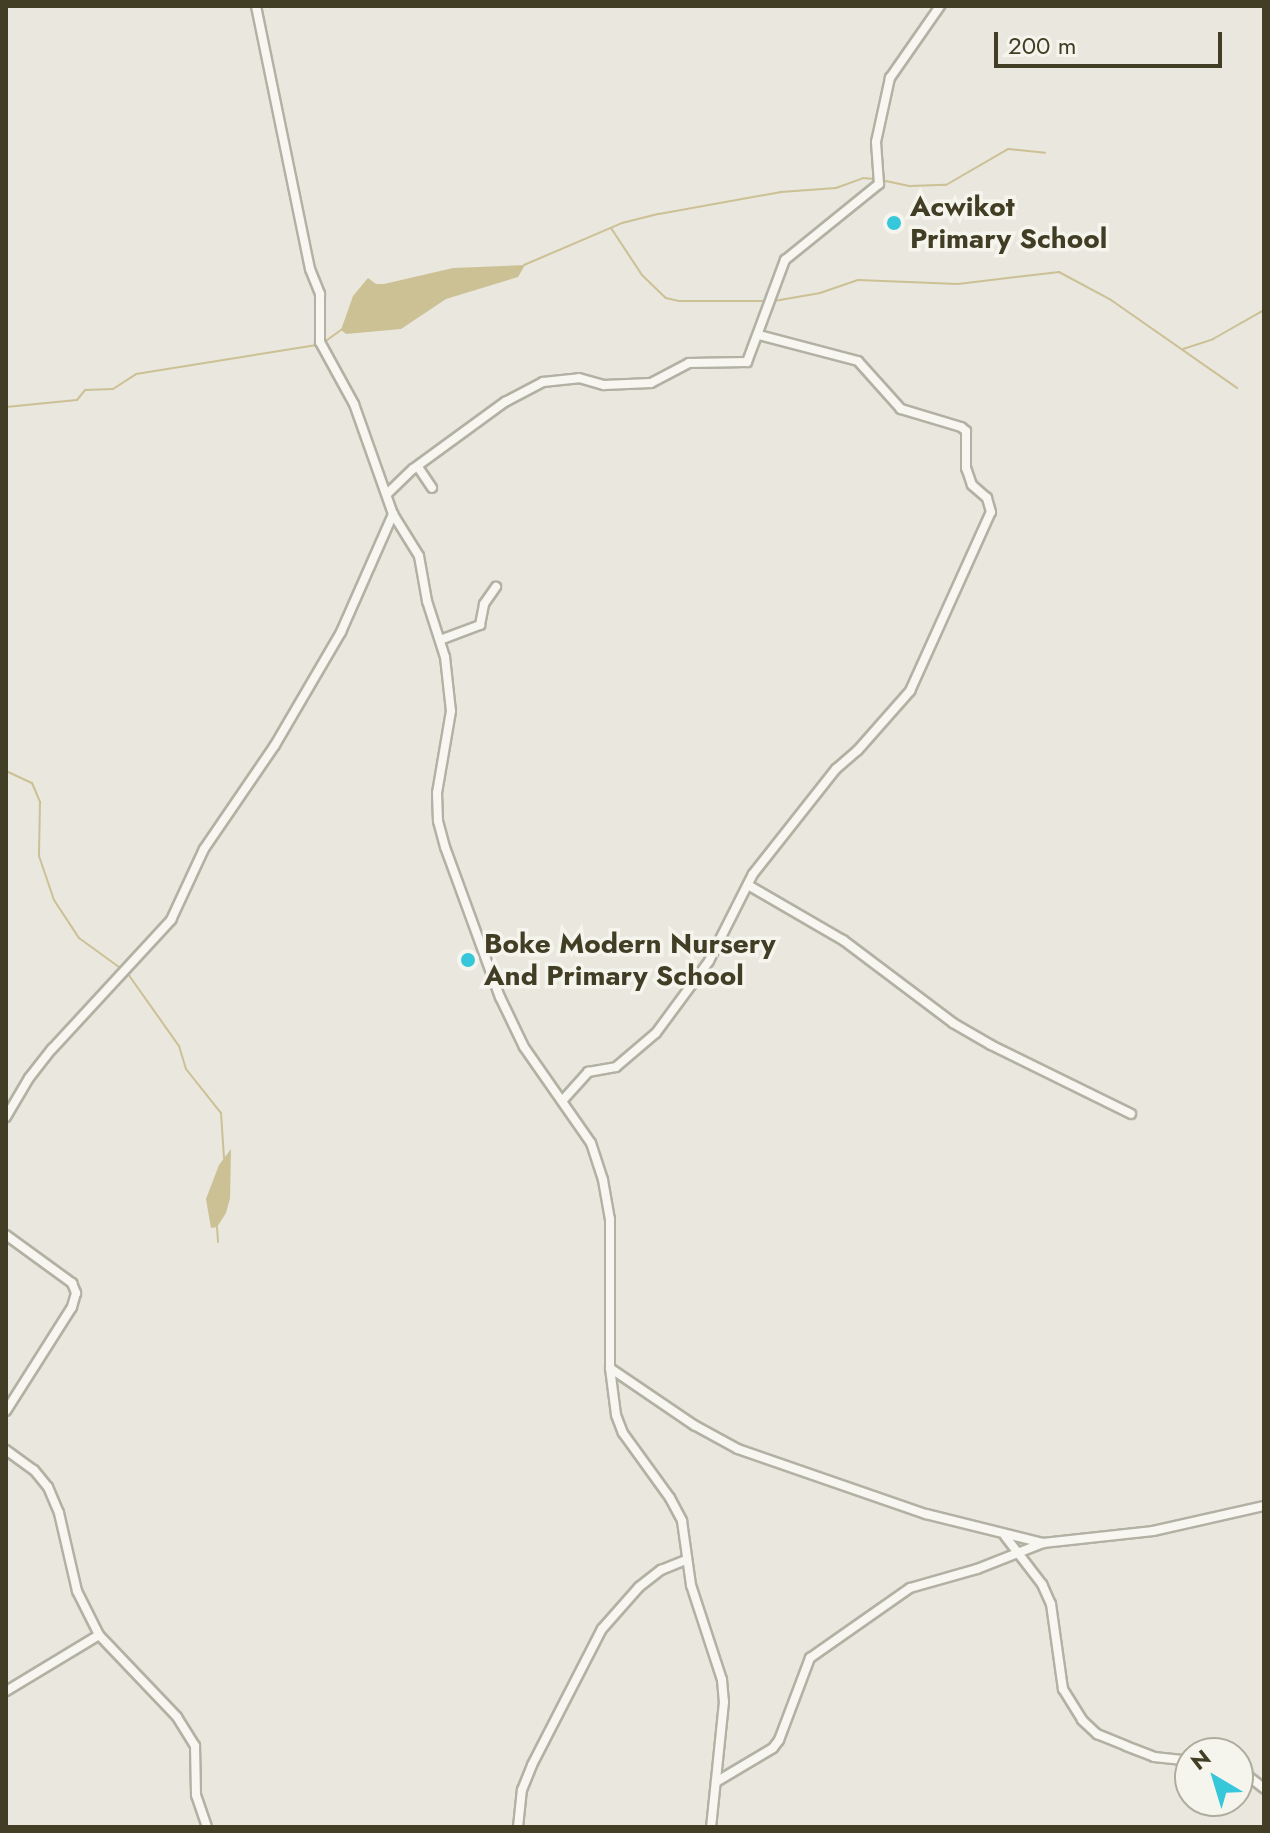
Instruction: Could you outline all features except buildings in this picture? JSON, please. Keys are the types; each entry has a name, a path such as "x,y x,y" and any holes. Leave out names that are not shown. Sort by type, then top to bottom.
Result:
{"street":[{"path":"256,6 304,241 320,294 320,342 354,404 393,514 419,556 427,601 440,640 450,688 451,711 437,793 438,821 500,997 524,1047 591,1143 606,1192 610,1231 610,1368 616,1415 623,1433 682,1521 686,1560 722,1680 724,1702 711,1827"},
{"path":"387,494 505,402 543,382 579,378 604,385 635,385 651,383 689,363 742,364 753,352 785,260 879,184 876,142 890,78 940,6"},
{"path":"563,1100 588,1072 616,1067 656,1033 709,961 748,885 836,769 858,750 910,691 991,512 987,498 972,485 966,468 966,431 961,427 901,409 858,361 759,335"},
{"path":"418,467 432,488"},
{"path":"6,1117 29,1078 52,1049 171,920 204,849 270,754 341,632 393,514"},
{"path":"440,640 480,625 484,604 496,587"},
{"path":"748,885 843,940 953,1023 1131,1114"},
{"path":"6,1235 72,1283 76,1293 72,1307 6,1411"},
{"path":"610,1368 694,1425 738,1449 926,1514 1043,1543"},
{"path":"6,1450 48,1487 59,1513 77,1591 99,1635 177,1717 195,1746 196,1795 207,1827"},
{"path":"716,1782 773,1748 779,1740 799,1680 810,1658 910,1588 1043,1543 1153,1531 1264,1506"},
{"path":"1005,1536 1015,1554 1036,1575 1051,1604 1063,1689 1082,1720 1097,1734 1154,1757 1174,1759"},
{"path":"518,1827 522,1790 532,1765 602,1629 639,1587 661,1570 686,1560"},
{"path":"6,1691 99,1635"}],"shaded area":[{"path":"525,265 518,277 446,299 401,329 346,334 341,330 353,296 368,278 376,284 384,284 453,268"},
{"path":"231,1149 230,1198 226,1213 217,1227 211,1228 206,1199 219,1165"}],"waterway":[{"path":"881,180 910,186 946,185 1008,149 1045,153"},
{"path":"524,265 622,223 781,192 836,188 863,178 875,179"},
{"path":"611,228 642,275 666,298 679,301 768,301"},
{"path":"774,301 820,293 858,280 958,284 1059,272 1111,300 1237,388"},
{"path":"1183,349 1213,339 1264,310"},
{"path":"323,343 346,326"},
{"path":"6,407 77,400 85,390 113,389 136,374 317,345"},
{"path":"6,771 32,783 40,802 39,856 54,900 79,938 123,970"},
{"path":"128,974 179,1046 186,1069 221,1113 224,1158"},
{"path":"217,1227 218,1242"}],"place":[{"name":"Acwikot Primary School","path":"894,223"},
{"name":"Boke Modern Nursery And Primary School","path":"468,960"}]}
